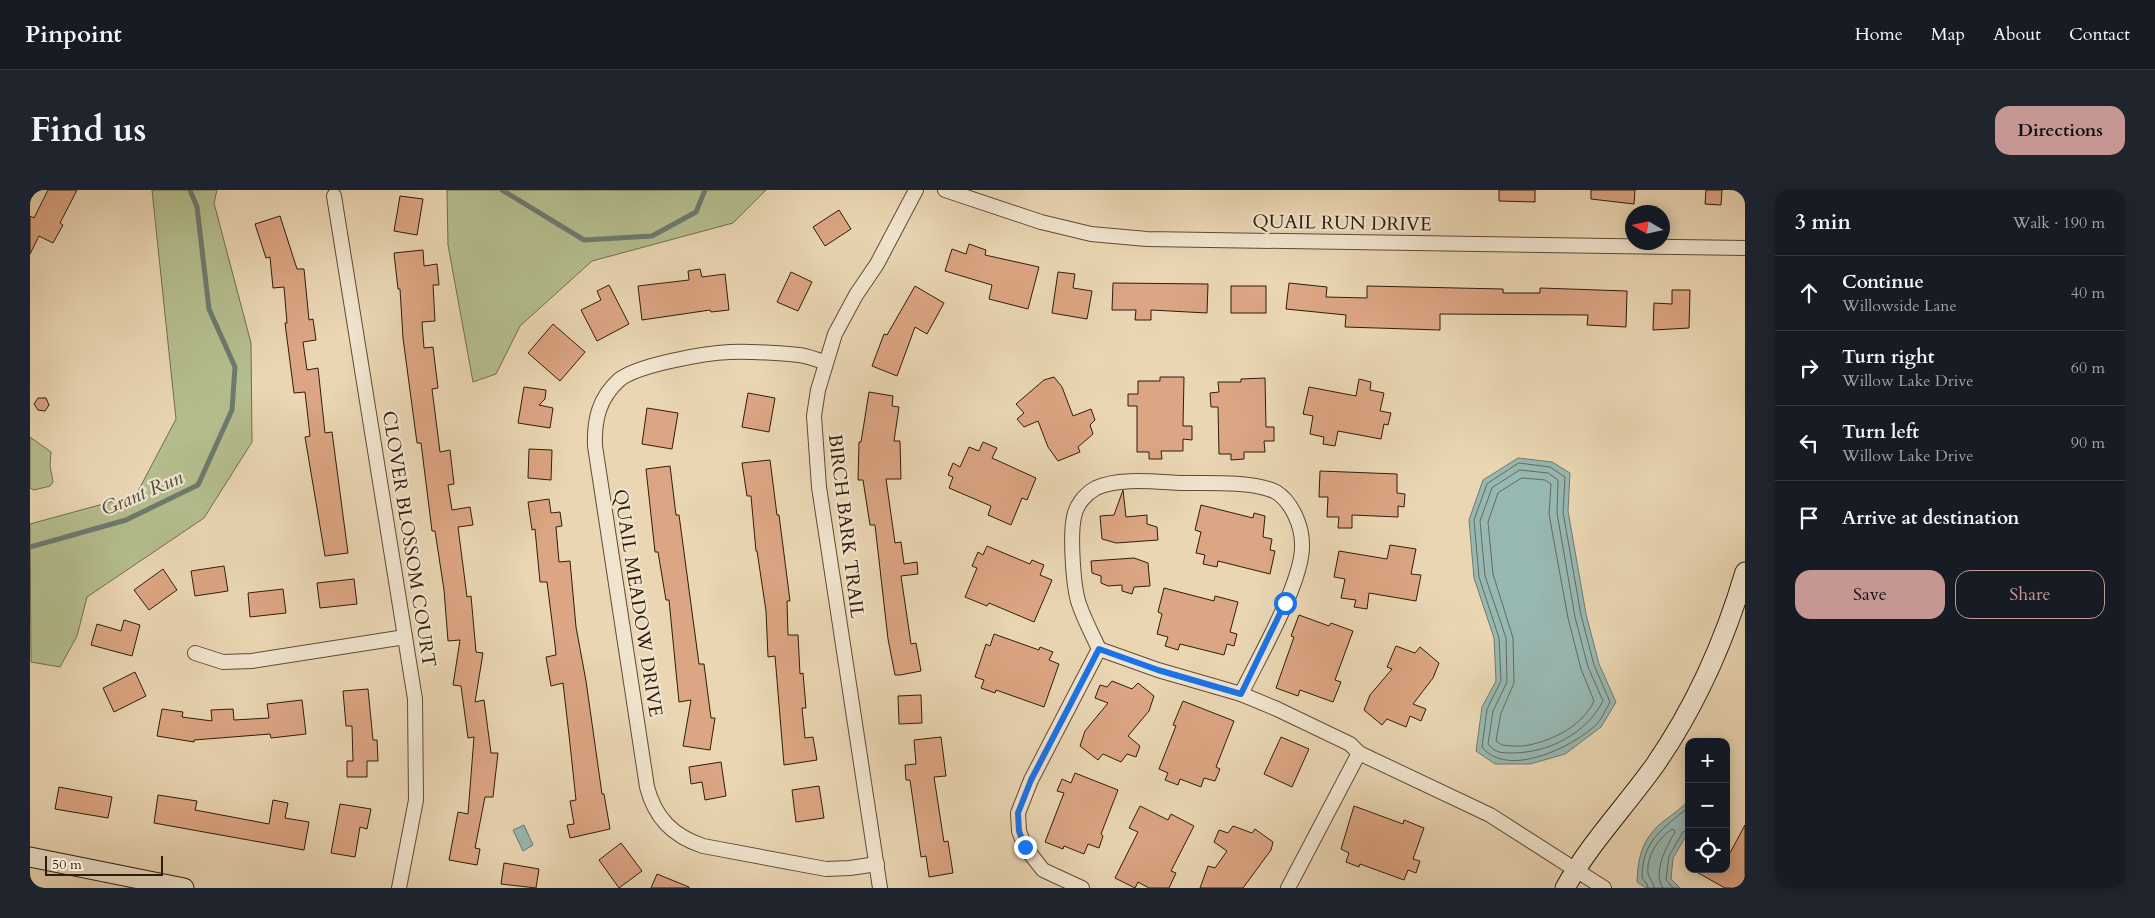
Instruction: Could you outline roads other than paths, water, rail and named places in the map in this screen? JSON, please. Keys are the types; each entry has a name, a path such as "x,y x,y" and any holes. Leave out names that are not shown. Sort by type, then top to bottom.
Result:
{"street":[{"name":"BIRCH BARK TRAIL","path":"880,888 819,487 814,416 825,362 835,334 856,295 877,264 916,190"},
{"name":"QUAIL RUN DRIVE","path":"945,190 1058,226 1091,234 1147,239 1745,248"},
{"name":"CLOVER BLOSSOM COURT","path":"334,196 415,699 416,800 399,888"},
{"name":"QUAIL MEADOW DRIVE","path":"825,362 800,356 729,352 654,364 620,379 606,394 594,427 595,446 647,787 657,814 666,826 677,834 689,842 703,846 826,869 877,864"},
{"path":"1241,694 1287,599 1298,571 1302,545 1299,523 1288,503 1276,492 1222,483 1114,482 1095,488 1080,501 1074,517 1073,550 1078,603 1099,649 1158,670 1241,694 1277,709 1350,744 1359,753 1490,815 1604,888"},
{"path":"1565,888 1575,870 1605,827 1654,766 1686,717 1715,656 1736,603 1745,572"},
{"path":"195,653 224,662 252,661 405,638"},
{"path":"1082,888 1043,870 1025,847 1019,831 1018,813 1031,780 1099,649"},
{"path":"1288,888 1359,753"},
{"path":"30,857 184,888"}],"water":[{"path":"1518,458 1552,462 1570,473 1568,511 1586,614 1599,664 1616,702 1601,727 1565,754 1530,764 1495,764 1476,751 1482,707 1496,681 1494,638 1474,578 1469,520 1483,480"},
{"path":"1685,804 1685,838 1673,858 1671,879 1680,888 1646,888 1637,882 1640,855 1643,847 1651,833"},
{"path":"524,825 533,845 523,851 513,830"}],"waterway":[{"name":"Grant Run","path":"30,547 126,520 198,485 232,410 235,367 209,309 197,207 190,190"},
{"name":"Grant Run","path":"502,190 584,240 652,236 696,212 705,190"}]}
